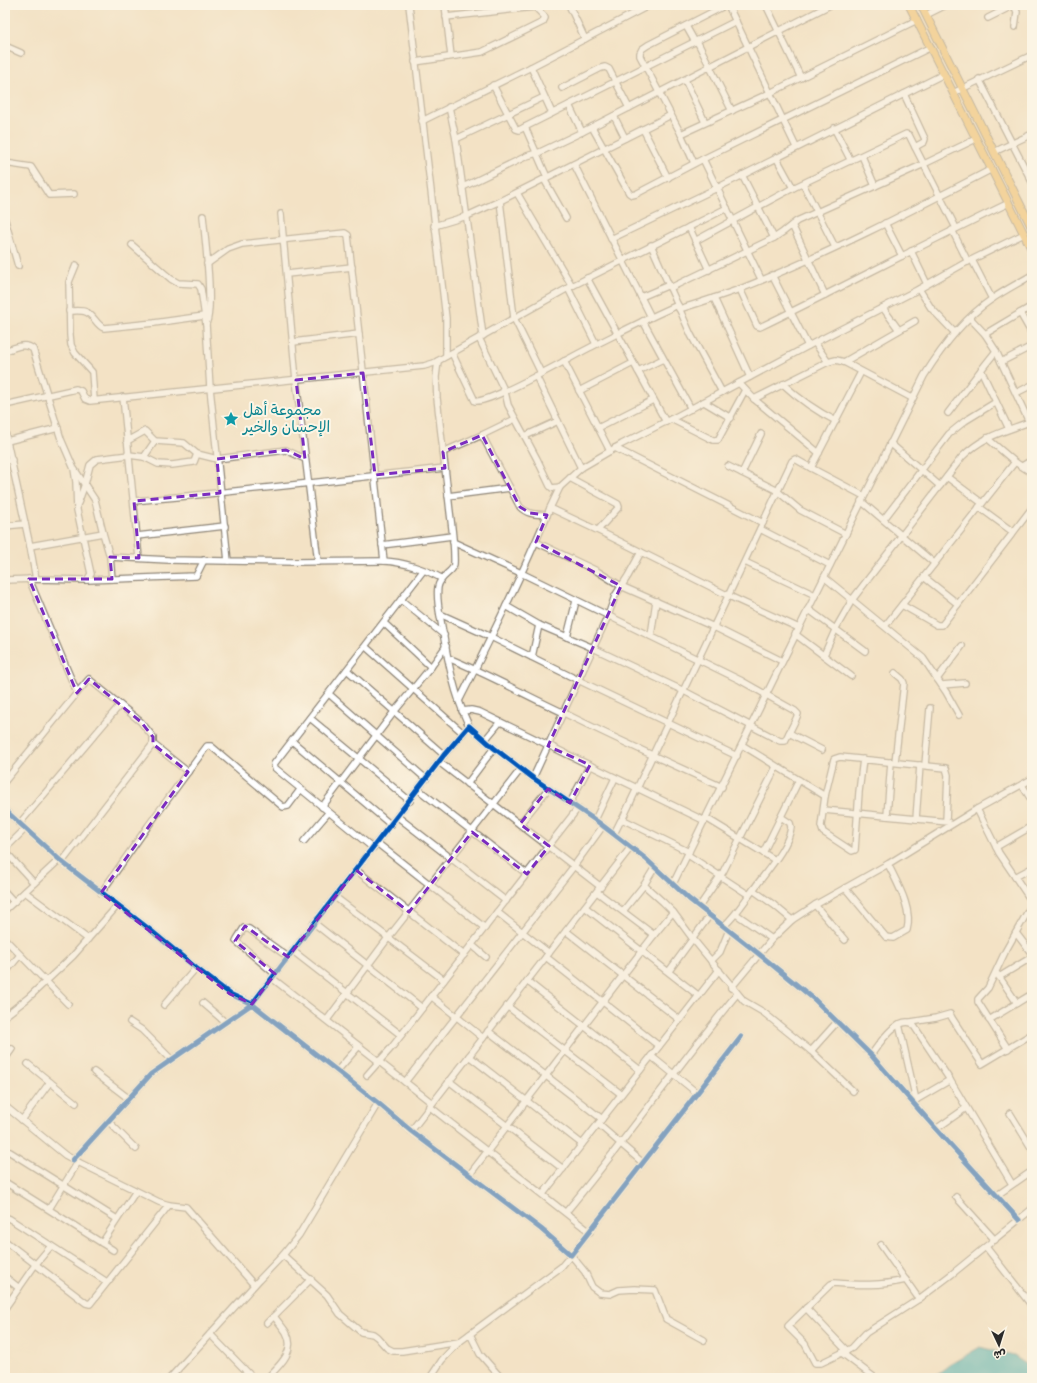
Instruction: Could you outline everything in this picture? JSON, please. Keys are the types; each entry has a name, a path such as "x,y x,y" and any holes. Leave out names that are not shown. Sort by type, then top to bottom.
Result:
{"main road":[{"path":"909,5 1032,250"},
{"path":"920,5 1032,228"}],"street":[{"path":"409,5 446,318 446,356"},
{"path":"445,5 452,56"},
{"path":"568,5 585,39"},
{"path":"422,121 531,67 650,5"},
{"path":"694,163 681,134 640,56 640,53 642,49 648,45 727,5 796,147"},
{"path":"766,5 801,78"},
{"path":"463,187 582,132 830,5"},
{"path":"988,18 1014,5 1017,12 1015,28"},
{"path":"415,62 487,50 543,22 545,18 534,6 446,17"},
{"path":"926,15 943,6"},
{"path":"681,134 770,93 917,20"},
{"path":"493,85 516,130 519,130 736,21"},
{"path":"686,26 711,66 732,111"},
{"path":"5,46 21,53"},
{"path":"592,127 630,194 636,194 694,163 931,47"},
{"path":"953,93 979,79 1032,55"},
{"path":"531,67 552,114"},
{"path":"562,88 605,67 609,69 629,108"},
{"path":"611,239 717,188 742,174 944,74"},
{"path":"979,79 1032,182"},
{"path":"684,80 705,122"},
{"path":"904,94 925,139 924,142 915,147"},
{"path":"456,139 544,97"},
{"path":"569,105 582,132"},
{"path":"449,107 456,139 463,187 481,337 505,392 508,405 550,486 554,488 560,487"},
{"path":"434,226 467,216 500,201 671,115"},
{"path":"614,116 625,138"},
{"path":"525,127 545,178 566,218"},
{"path":"834,128 851,161"},
{"path":"643,129 668,178"},
{"path":"695,241 794,188 906,134 909,135 940,196 970,261 992,299"},
{"path":"994,152 1032,134"},
{"path":"641,297 709,270 774,238 797,221 976,139"},
{"path":"862,156 875,186"},
{"path":"776,157 794,188"},
{"path":"703,159 761,280"},
{"path":"5,163 30,167 49,195 74,194"},
{"path":"574,164 650,317"},
{"path":"452,353 475,401 480,401 505,392 650,317 740,289 808,260 992,169"},
{"path":"742,174 774,238"},
{"path":"803,184 835,247"},
{"path":"517,193 570,287 596,344"},
{"path":"500,201 514,318 558,421 581,468"},
{"path":"740,289 758,327 790,313 954,229 1009,203"},
{"path":"5,405 76,389 81,391 85,399 88,401 413,368 429,365 587,278 727,208"},
{"path":"281,214 296,380 318,562"},
{"path":"203,216 210,312 206,324"},
{"path":"5,220 18,266"},
{"path":"885,223 902,256"},
{"path":"792,225 825,295"},
{"path":"689,227 709,270"},
{"path":"207,264 220,253 236,246 283,239 348,234 384,561"},
{"path":"459,701 506,606 560,487 581,468 808,346 1024,234"},
{"path":"132,245 171,280 178,283 198,284 201,289 206,324 210,388 228,560"},
{"path":"651,245 691,335 722,392"},
{"path":"911,251 927,284"},
{"path":"76,265 68,282 72,345 75,353 92,372 94,400"},
{"path":"286,274 352,267"},
{"path":"772,275 808,346"},
{"path":"673,884 912,398 929,368 955,333 970,318 992,299 1032,275"},
{"path":"587,278 653,400 668,421 717,441 721,438 745,390"},
{"path":"919,289 931,308 955,333"},
{"path":"714,298 750,377"},
{"path":"984,334 1032,306"},
{"path":"883,308 899,330"},
{"path":"69,311 83,311 89,313 100,326 104,328 204,316"},
{"path":"1020,313 1032,334"},
{"path":"824,655 836,628 852,600 969,450 987,438 1031,421 996,351 970,318"},
{"path":"643,321 691,409"},
{"path":"844,362 916,321"},
{"path":"293,342 359,334"},
{"path":"815,343 828,362"},
{"path":"5,351 24,346 31,347 62,444 74,469 96,500 103,534 110,557 112,579"},
{"path":"1002,362 1032,346"},
{"path":"948,413 996,351"},
{"path":"638,371 663,359"},
{"path":"754,399 828,362 836,360 844,362 912,398"},
{"path":"438,361 436,385 453,539 454,567 441,578 438,587 440,614 453,684 462,711 469,726 521,770 578,808 631,847 699,907 814,999 871,1055 914,1101 936,1129 1019,1220"},
{"path":"564,361 598,428 612,450 762,526 830,565"},
{"path":"579,391 633,363"},
{"path":"981,370 1009,429"},
{"path":"812,468 861,372"},
{"path":"739,383 754,399 819,453"},
{"path":"783,384 804,402 836,421"},
{"path":"1016,393 1032,385"},
{"path":"123,397 140,558"},
{"path":"598,428 653,400"},
{"path":"704,402 731,418"},
{"path":"884,519 945,438 953,430 996,402"},
{"path":"443,452 515,419"},
{"path":"525,436 558,421"},
{"path":"7,440 58,428"},
{"path":"127,441 145,431 155,441 184,443 197,454 217,459 286,450 305,459"},
{"path":"5,432 36,579"},
{"path":"742,473 761,434"},
{"path":"482,435 520,507 524,511 534,514 547,515"},
{"path":"987,438 1015,462 1032,473"},
{"path":"144,457 155,441"},
{"path":"890,443 940,486"},
{"path":"76,506 85,484 90,465 97,459 129,455 144,457 158,464 172,464 194,462 197,454"},
{"path":"5,461 12,460"},
{"path":"614,834 638,788 793,460 797,460 812,468 863,498 884,519 934,563"},
{"path":"1022,466 1032,460"},
{"path":"885,626 1015,462"},
{"path":"728,466 778,492 797,508 846,534"},
{"path":"134,501 445,468"},
{"path":"74,469 76,482 76,506 91,574 87,580"},
{"path":"947,477 1013,532"},
{"path":"570,478 619,505 619,507 598,530"},
{"path":"448,496 510,488"},
{"path":"550,508 598,530 729,596 799,628"},
{"path":"902,605 937,625 943,623 1032,508"},
{"path":"5,526 25,524"},
{"path":"137,536 225,526"},
{"path":"30,546 103,534"},
{"path":"382,545 453,539 766,694 797,713 796,719 786,741 780,741 684,691 593,648 539,625 506,606"},
{"path":"536,542 597,571 621,586 714,627 782,661"},
{"path":"533,778 608,616 615,596 628,576 640,552"},
{"path":"110,557 318,562 384,561 397,562 432,573 441,578"},
{"path":"5,580 87,580 196,576 204,560"},
{"path":"745,562 815,595"},
{"path":"423,571 274,766 328,813 431,885 485,928"},
{"path":"824,577 919,655 938,679 959,715"},
{"path":"924,577 958,604"},
{"path":"29,579 78,693"},
{"path":"400,600 444,635"},
{"path":"567,638 576,600"},
{"path":"651,636 656,601"},
{"path":"808,609 836,628 865,651"},
{"path":"440,614 491,637 737,756"},
{"path":"384,623 431,667"},
{"path":"532,657 539,625"},
{"path":"796,634 851,676"},
{"path":"322,807 446,646"},
{"path":"938,679 962,646"},
{"path":"366,647 463,733"},
{"path":"448,658 475,669 653,756 722,787"},
{"path":"348,670 444,755"},
{"path":"887,816 904,683 895,673"},
{"path":"5,782 90,679 141,722 153,737 153,744 61,861 34,883 5,910"},
{"path":"942,685 965,683"},
{"path":"329,694 426,780"},
{"path":"19,824 120,705"},
{"path":"916,819 930,708"},
{"path":"462,711 471,710 480,712 548,746 705,820 740,838 775,860"},
{"path":"310,718 410,801"},
{"path":"486,740 500,722"},
{"path":"49,1209 75,1161 128,1098 151,1074 252,1004 419,790 444,755 469,726"},
{"path":"789,733 822,750"},
{"path":"292,741 391,826"},
{"path":"153,744 188,772"},
{"path":"742,745 825,796"},
{"path":"101,893 206,746 209,746 285,808 300,790"},
{"path":"467,784 494,748"},
{"path":"863,759 856,848 853,851 844,847 822,832 825,796 834,759 840,757 863,759 923,765 945,768 947,770 946,821"},
{"path":"439,762 601,887"},
{"path":"570,803 590,765"},
{"path":"699,907 720,876 776,767"},
{"path":"327,1020 388,938 521,770"},
{"path":"595,820 615,778"},
{"path":"732,988 772,939 792,920 815,904 888,864 977,809 1032,779"},
{"path":"763,853 799,780"},
{"path":"1022,785 1032,801"},
{"path":"520,824 548,789"},
{"path":"419,790 527,874"},
{"path":"367,1076 432,996 578,808"},
{"path":"977,809 996,847 1032,903 988,988 978,1001 1008,1048"},
{"path":"5,810 61,861 196,968 230,994 252,1004 378,1103 411,1131 541,1229 571,1255 585,1272 590,1283 596,1290 600,1293 610,1294 626,1289 655,1290 666,1319 704,1340"},
{"path":"824,810 946,821 954,824"},
{"path":"304,841 328,813"},
{"path":"398,817 506,901"},
{"path":"711,961 720,952 726,928 775,860 791,829 790,824 781,818"},
{"path":"622,820 688,854 749,896"},
{"path":"405,1082 523,932 603,826"},
{"path":"996,847 1032,826"},
{"path":"25,829 5,850 34,883"},
{"path":"411,1131 631,847"},
{"path":"845,888 886,937 893,938 907,930 907,917 902,893 888,864"},
{"path":"622,911 644,885 655,867"},
{"path":"1015,877 1032,868"},
{"path":"356,870 464,955"},
{"path":"644,885 673,912 732,988 750,1006 763,1012 811,1051 853,1091"},
{"path":"752,890 792,920"},
{"path":"5,892 14,902"},
{"path":"25,892 88,939"},
{"path":"597,892 654,935"},
{"path":"334,897 444,980"},
{"path":"815,904 845,940"},
{"path":"5,1016 28,998 73,956 118,905"},
{"path":"585,907 699,996"},
{"path":"497,912 523,932 547,955 604,1002 660,1046"},
{"path":"470,1174 673,912"},
{"path":"736,914 772,939"},
{"path":"668,971 710,915"},
{"path":"314,923 422,1008"},
{"path":"288,958 249,929 244,928 236,941 274,976 358,1046 405,1082 487,1151 590,1232"},
{"path":"566,932 680,1020"},
{"path":"999,977 1032,955 1016,933"},
{"path":"5,939 68,1004"},
{"path":"472,945 486,957"},
{"path":"293,951 348,992 401,1035"},
{"path":"5,973 20,955"},
{"path":"164,1005 196,968"},
{"path":"543,1194 719,970"},
{"path":"996,971 1016,1003"},
{"path":"527,981 640,1070"},
{"path":"566,1212 621,1144 704,1034 738,994"},
{"path":"989,1020 1032,994"},
{"path":"432,996 483,1038"},
{"path":"202,1003 225,1022"},
{"path":"508,1006 621,1094"},
{"path":"871,1055 893,1028 899,1024 936,1018 950,1014 982,1064 1032,1034"},
{"path":"130,1022 142,1030 171,1059"},
{"path":"811,1051 837,1022"},
{"path":"911,1022 950,1080 1012,1184"},
{"path":"899,1024 914,1101"},
{"path":"488,1031 546,1076 600,1122 621,1144 644,1163"},
{"path":"430,1378 442,1360 459,1342 561,1267 742,1037"},
{"path":"337,1071 358,1046"},
{"path":"5,1058 12,1049"},
{"path":"469,1056 582,1144"},
{"path":"651,1056 697,1093"},
{"path":"28,1064 76,1103"},
{"path":"94,1072 128,1098"},
{"path":"914,1101 950,1080"},
{"path":"449,1081 563,1169"},
{"path":"22,1120 50,1082"},
{"path":"170,1378 254,1285 284,1255 305,1226 378,1103"},
{"path":"5,1106 65,1155 75,1161 159,1202 186,1207 254,1285"},
{"path":"936,1129 966,1108"},
{"path":"1010,1113 1029,1138 1032,1149"},
{"path":"108,1121 136,1149"},
{"path":"10,1152 117,1219"},
{"path":"996,1196 1032,1171"},
{"path":"5,1182 113,1250"},
{"path":"102,1243 136,1191"},
{"path":"956,1197 995,1240"},
{"path":"5,1241 88,1304 92,1303 169,1205"},
{"path":"906,1280 872,1285 834,1283 806,1308 788,1327 805,1344 812,1361 815,1363 821,1363 845,1352 866,1333 919,1299 1032,1209"},
{"path":"5,1217 107,1282"},
{"path":"881,1245 919,1299"},
{"path":"5,1308 35,1265 51,1246"},
{"path":"986,1247 1031,1303"},
{"path":"284,1255 332,1300 340,1314 361,1332 373,1334 387,1348 393,1351 402,1351 459,1342"},
{"path":"5,1277 19,1288"},
{"path":"267,1323 311,1279"},
{"path":"806,1308 845,1352 875,1378"},
{"path":"267,1378 285,1359 288,1350 287,1335 274,1316"},
{"path":"210,1334 253,1378"},
{"path":"470,1334 480,1354 501,1378"}],"highlighted area":[{"path":"363,373 375,475 445,468 443,452 482,435 520,507 530,513 547,515 536,542 621,586 548,746 590,765 570,803 548,789 520,824 549,846 527,874 472,832 409,912 356,870 288,957 245,926 235,941 275,974 252,1004 230,994 101,893 188,772 153,744 153,737 141,722 89,679 77,693 29,579 112,579 110,557 139,558 134,501 220,493 217,459 286,450 305,459 296,380"}],"water":[{"path":"980,1347 1014,1356 1032,1368 1032,1378 932,1378 949,1365"}],"cycle path":[{"path":"5,810 62,862 149,929 196,968 230,994 252,1004 444,755 469,726 494,748 533,778 598,822 646,859 689,899 814,999 871,1055 1019,1220"},
{"path":"73,1160 151,1074 252,1004 378,1103 411,1131 541,1229 571,1255 741,1037"}],"place":[{"name":"مجموعة أهل الإحسان والخير","path":"231,419"}]}
